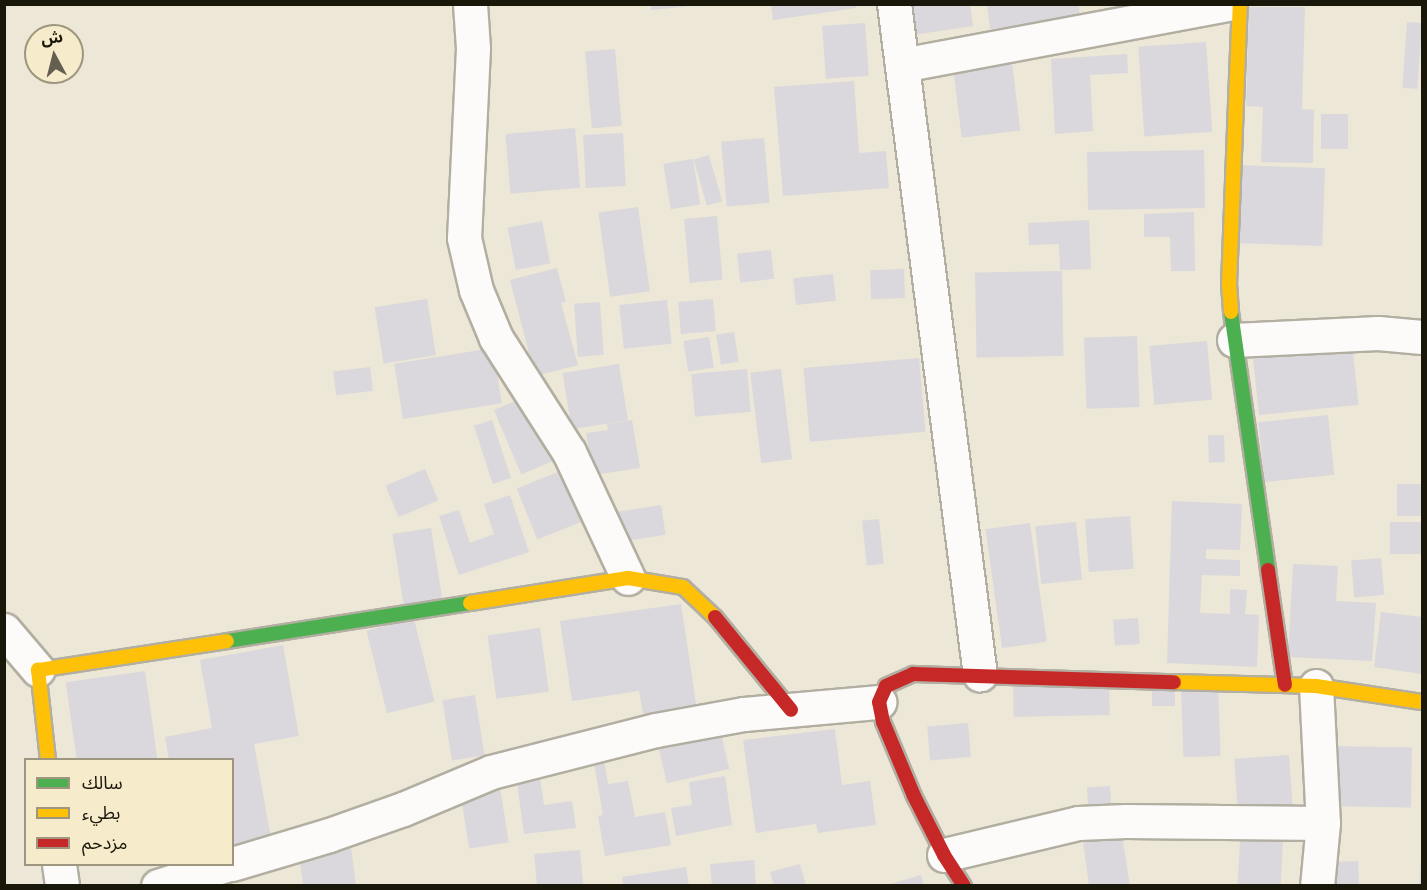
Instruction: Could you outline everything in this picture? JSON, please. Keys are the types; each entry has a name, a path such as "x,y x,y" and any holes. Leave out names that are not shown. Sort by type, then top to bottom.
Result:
{"street":[{"path":"470,4 473,48 464,238 476,290 496,338 568,452 628,578"},
{"path":"894,4 980,675"},
{"path":"902,65 1228,4"},
{"path":"1240,4 1229,274 1234,340 1301,685 1323,823 1317,885"},
{"path":"1234,340 1378,333 1422,337"},
{"path":"38,670 628,578 683,587 714,615 791,710"},
{"path":"4,630 38,670 48,758"},
{"path":"964,885 945,855 905,775 883,722 879,702 886,686 913,674 1301,685 1422,702"},
{"path":"234,863 371,820 491,772 656,730 744,714 879,702"},
{"path":"945,855 1078,823 1126,821 1323,823"},
{"path":"59,866 62,885"},
{"path":"158,885 224,866"}],"building":[{"path":"651,4 692,4 692,6 651,10"},
{"path":"771,4 855,4 856,8 773,20"},
{"path":"908,4 970,4 973,26 913,35"},
{"path":"987,4 1079,4 1080,20 990,29"},
{"path":"1249,7 1305,7 1302,109 1314,110 1313,163 1261,162 1263,107 1246,106"},
{"path":"1407,22 1422,23 1417,89 1402,88"},
{"path":"865,23 869,76 826,79 822,26"},
{"path":"1206,42 1212,132 1144,137 1138,47"},
{"path":"615,49 622,126 592,128 585,52"},
{"path":"1127,54 1128,73 1090,75 1093,131 1055,134 1051,59"},
{"path":"1012,63 1020,130 962,138 953,70"},
{"path":"854,81 859,153 886,151 889,188 783,196 774,87"},
{"path":"1321,114 1348,114 1348,149 1321,149"},
{"path":"575,128 580,188 510,194 505,134"},
{"path":"623,133 626,186 586,188 583,135"},
{"path":"764,138 770,203 727,207 721,142"},
{"path":"1204,150 1205,208 1088,210 1087,152"},
{"path":"709,155 722,201 707,206 694,159"},
{"path":"693,159 700,204 671,209 663,164"},
{"path":"1235,165 1325,168 1322,246 1232,243"},
{"path":"638,207 650,291 610,297 598,213"},
{"path":"1194,212 1195,271 1171,271 1170,237 1144,237 1144,214"},
{"path":"717,216 723,280 690,283 684,219"},
{"path":"1089,220 1091,269 1060,270 1059,244 1029,245 1028,223"},
{"path":"542,221 550,263 516,270 508,228"},
{"path":"771,250 774,279 740,282 737,254"},
{"path":"557,268 566,302 561,303 578,365 535,376 510,280"},
{"path":"904,269 905,298 871,299 870,270"},
{"path":"1062,271 1063,356 976,358 975,273"},
{"path":"833,274 836,301 796,305 793,278"},
{"path":"427,299 436,355 384,364 375,307"},
{"path":"713,299 716,331 681,334 678,302"},
{"path":"667,300 672,344 624,349 619,305"},
{"path":"600,302 604,355 578,357 574,304"},
{"path":"734,332 739,362 721,364 716,335"},
{"path":"1137,336 1139,407 1087,409 1084,338"},
{"path":"709,337 714,368 688,372 683,341"},
{"path":"1207,341 1212,400 1154,405 1149,346"},
{"path":"1352,343 1358,405 1259,415 1253,353"},
{"path":"493,348 502,403 403,419 394,364"},
{"path":"919,358 925,432 810,442 803,368"},
{"path":"619,364 628,420 572,429 563,373"},
{"path":"370,367 373,391 336,395 333,372"},
{"path":"747,369 751,412 695,417 691,374"},
{"path":"781,369 792,459 761,463 750,373"},
{"path":"527,396 554,460 521,475 494,410"},
{"path":"1328,415 1334,475 1265,482 1258,422"},
{"path":"492,420 511,478 493,484 474,426"},
{"path":"632,420 640,468 593,475 586,433 608,430 607,424"},
{"path":"1224,435 1225,462 1209,463 1208,436"},
{"path":"425,469 438,500 399,517 385,486"},
{"path":"565,469 586,520 537,539 517,488"},
{"path":"1397,484 1422,484 1422,516 1397,516"},
{"path":"510,495 529,552 459,575 439,516 459,510 470,543 494,534 484,504"},
{"path":"1172,501 1242,504 1240,550 1206,549 1206,559 1240,560 1240,576 1202,575 1200,613 1230,614 1230,589 1247,590 1245,614 1259,615 1257,667 1167,663"},
{"path":"661,505 666,535 616,542 612,513"},
{"path":"1130,516 1134,569 1089,572 1085,519"},
{"path":"879,519 884,564 867,566 862,521"},
{"path":"1076,522 1082,580 1041,584 1035,526"},
{"path":"1390,522 1422,522 1422,554 1390,554"},
{"path":"1030,523 1047,642 1002,648 985,529"},
{"path":"431,528 443,601 404,607 392,534"},
{"path":"1381,558 1384,595 1354,597 1351,561"},
{"path":"1293,564 1338,566 1336,601 1376,603 1372,661 1288,657"},
{"path":"681,604 697,710 644,718 639,691 572,701 560,621"},
{"path":"1381,612 1422,617 1422,674 1374,667"},
{"path":"1138,618 1140,644 1115,646 1113,620"},
{"path":"414,619 435,701 387,713 366,631"},
{"path":"540,628 549,691 496,699 488,635"},
{"path":"283,645 299,736 254,744 272,844 234,851 234,758 169,758 165,737 212,728 200,660"},
{"path":"145,671 157,758 76,758 66,682"},
{"path":"1109,674 1110,715 1014,717 1013,676"},
{"path":"1152,683 1175,683 1175,706 1152,706"},
{"path":"1218,686 1220,756 1183,757 1181,687"},
{"path":"475,695 485,755 452,760 442,700"},
{"path":"968,723 971,757 930,760 927,727"},
{"path":"720,729 729,769 667,783 658,743"},
{"path":"835,729 842,785 870,781 876,825 818,833 816,824 756,833 743,740"},
{"path":"1330,746 1412,747 1411,807 1329,806"},
{"path":"1289,755 1293,815 1238,819 1234,759"},
{"path":"604,761 608,784 628,781 635,817 665,812 671,845 605,856 598,816 603,815 594,763"},
{"path":"539,771 544,805 572,801 576,828 524,834 516,775"},
{"path":"725,776 732,825 676,836 671,808 692,805 689,782"},
{"path":"499,781 509,842 469,848 459,787"},
{"path":"1110,786 1112,819 1089,820 1087,787"},
{"path":"1122,835 1130,886 1089,886 1083,841"},
{"path":"1240,840 1283,842 1281,886 1238,886"},
{"path":"351,846 356,886 303,886 299,854"},
{"path":"580,850 583,886 537,886 534,854"},
{"path":"1421,859 1422,886 1419,886"},
{"path":"754,860 756,886 712,886 710,864"},
{"path":"1358,861 1359,886 1327,886 1326,862"},
{"path":"800,864 806,886 774,886 770,872"},
{"path":"686,867 689,886 623,886 622,877"},
{"path":"921,875 924,886 887,886 887,885"}],"traffic: fast":[{"path":"1231,312 1268,570"},
{"path":"227,641 470,603"}],"traffic: slow":[{"path":"1231,312 1229,285 1240,4"},
{"path":"470,603 628,578 683,587 715,617"},
{"path":"48,758 38,670 227,641"},
{"path":"1174,682 1316,686 1422,702"}],"traffic: jam":[{"path":"1268,570 1285,685"},
{"path":"715,617 791,710"},
{"path":"964,886 944,855 914,796 883,722 879,702 886,686 913,674 1174,682"}]}
